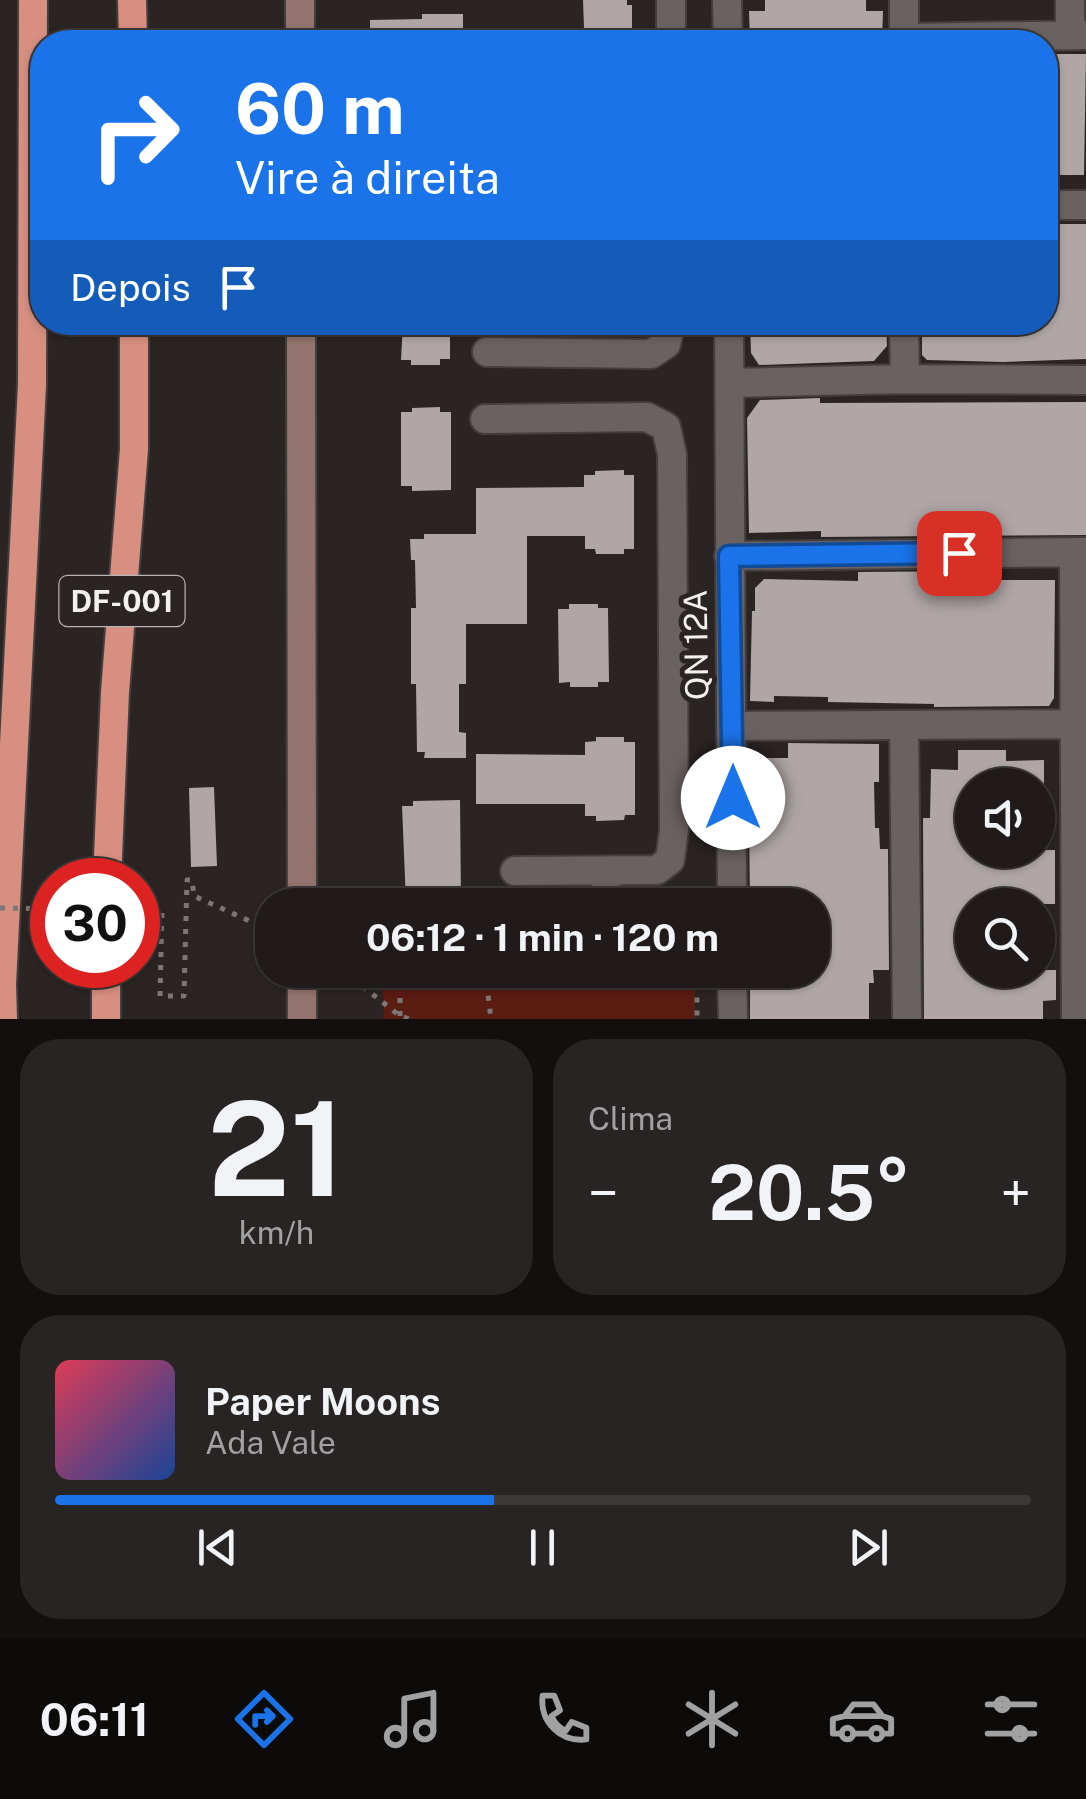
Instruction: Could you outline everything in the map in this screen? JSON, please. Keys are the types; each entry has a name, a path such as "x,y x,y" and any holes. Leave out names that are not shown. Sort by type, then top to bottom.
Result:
{"highway":[{"name":"DF-001","path":"33,0 33,30"},
{"path":"132,0 133,30"},
{"name":"DF-001","path":"3,1019 32,335"},
{"name":"DF-001","path":"109,858 115,692 134,449 134,335"},
{"path":"106,988 106,1019"}],"main road":[{"path":"300,0 300,30"},
{"path":"301,335 302,888"},
{"path":"302,988 302,1019"}],"street":[{"path":"671,0 671,30"},
{"path":"727,0 728,30"},
{"path":"904,0 904,30"},
{"path":"1070,0 1078,34"},
{"path":"1058,205 1086,206"},
{"path":"487,352 651,354 666,344 668,335"},
{"name":"QN 12A","path":"730,335 732,888"},
{"path":"904,335 905,379"},
{"path":"730,384 905,379 1086,380"},
{"path":"485,419 647,417 658,421 670,436 672,850 665,867 657,870 515,872"},
{"path":"729,556 1080,552 1073,724 1076,1019"},
{"path":"733,726 1073,724"},
{"path":"904,726 907,1019"},
{"path":"606,872 606,888"},
{"path":"732,988 733,1019"}],"path":[{"path":"160,911 160,996 184,996 186,880 192,880 194,896 255,924"},
{"path":"0,908 30,909"},
{"path":"364,988 400,1018 410,1019"},
{"path":"400,988 400,1018"},
{"path":"487,988 491,1019"},
{"path":"696,1019 697,988"}],"shaded area":[{"path":"383,988 695,988 695,1019 384,1019"}],"building":[{"path":"583,0 627,0 627,5 632,5 632,28 584,28"},
{"path":"765,0 866,0 866,11 883,11 882,30 750,30 749,11 765,11"},
{"path":"422,14 463,14 463,30 370,30 370,20 422,19"},
{"path":"1058,54 1086,54 1084,175 1058,175"},
{"path":"1058,224 1086,224 1086,359 1003,362 927,360 922,355 922,335 1058,335"},
{"path":"402,335 450,336 450,359 440,359 440,365 411,365 411,360 401,360"},
{"path":"750,335 887,335 887,346 874,361 759,365 751,353"},
{"path":"820,398 820,403 1086,402 1086,535 821,537 821,531 749,533 747,418 760,400"},
{"path":"440,407 440,412 451,412 451,490 412,491 412,486 401,486 401,412"},
{"path":"624,470 624,475 634,475 634,549 624,549 624,554 596,554 595,549 585,549 585,536 527,536 527,624 466,624 466,684 459,684 459,732 466,733 466,758 424,758 425,752 417,752 416,684 411,684 411,608 416,608 415,560 411,560 410,539 424,539 424,534 476,534 476,488 584,487 584,475"},
{"path":"978,571 979,580 1055,580 1054,698 1049,706 934,707 774,696 774,702 750,701 752,611 755,588 764,579 858,581 858,572"},
{"path":"569,604 608,608 609,682 598,682 598,687 559,683 558,609 569,609"},
{"path":"596,737 624,737 624,742 635,742 635,815 625,815 624,820 596,821 596,816 585,816 585,804 476,804 476,754 585,755 585,742 596,741"},
{"path":"788,743 879,744 879,782 874,782 875,828 879,828 880,849 888,849 889,970 873,970 869,1019 750,1019 750,988 830,988 830,888 750,888 749,819 756,819 757,758 788,758"},
{"path":"958,750 1006,750 1006,761 1044,760 1044,768 958,768"},
{"path":"931,769 955,770 955,868 1055,868 1055,888 955,888 955,988 1055,988 1056,970 1056,1000 1043,1001 1043,1019 924,1019 923,818 930,818"},
{"path":"214,787 217,866 191,867 189,788"},
{"path":"460,800 461,888 405,888 402,806 413,806 413,801"}],"route":[{"path":"733,798 729,556 959,553"}]}
